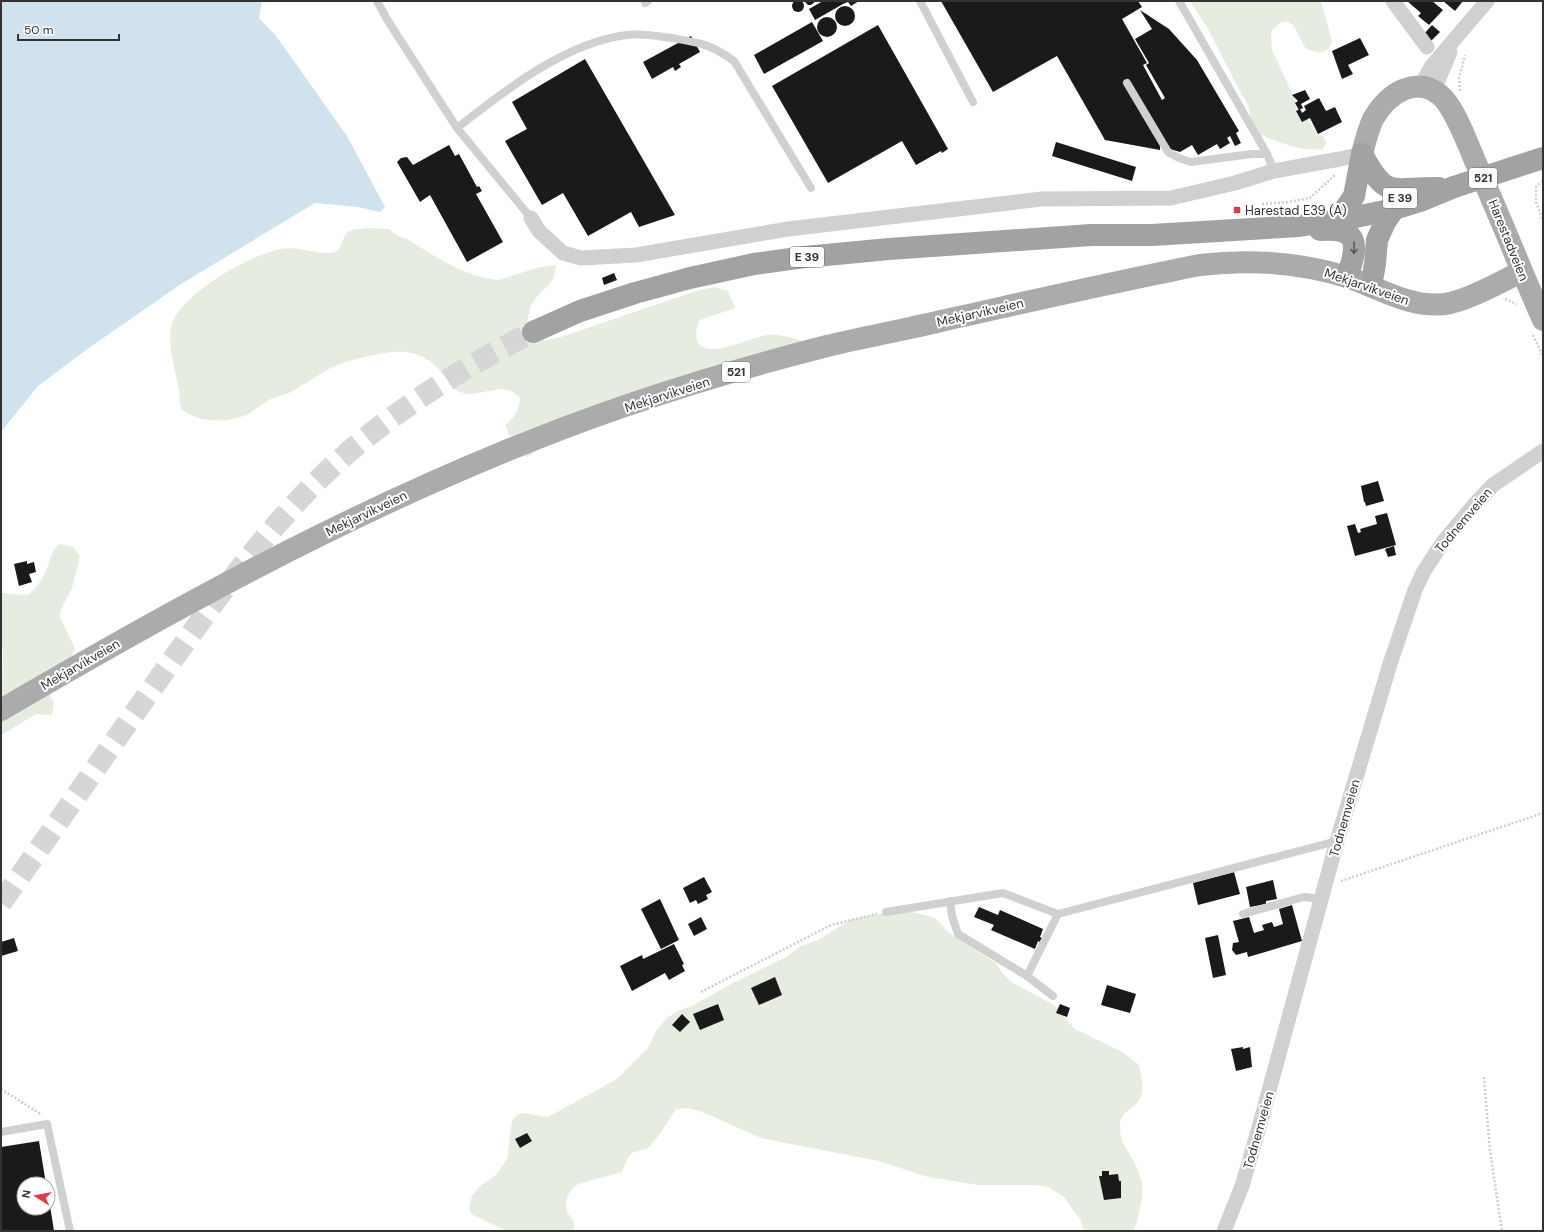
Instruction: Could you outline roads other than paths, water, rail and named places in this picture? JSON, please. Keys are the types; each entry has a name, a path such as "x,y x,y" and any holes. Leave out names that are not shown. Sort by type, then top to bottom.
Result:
{"highway":[{"name":"E 39","path":"1362,154 1375,177 1381,184 1391,189 1447,187"},
{"path":"1348,213 1354,196 1362,154"},
{"name":"E 39","path":"533,332 580,311 635,293 690,278 754,264 805,257 889,249 1091,235 1152,235 1300,226 1390,200 1447,187 1543,158"},
{"name":"E 39","path":"1091,235 1149,224 1394,209 1420,201 1447,187"},
{"name":"E 39","path":"1371,286 1377,240 1385,222 1394,209"},
{"name":"E 39","path":"1300,226 1316,230 1341,230 1348,233 1352,238 1355,247 1347,277"}],"main road":[{"path":"1362,154 1373,121 1384,103 1405,88 1427,88"},
{"name":"Harestadveien","path":"1427,88 1444,100 1452,110 1492,198 1521,272 1537,326"},
{"name":"Mekjarvikveien","path":"1,710 102,651 253,569 383,504 502,452 693,385 829,346 1200,265 1230,261 1262,261 1291,264 1347,277 1371,286 1398,299 1422,304 1446,304 1474,294 1521,272"}],"street":[{"path":"1393,1 1427,47"},
{"path":"1427,88 1455,40 1487,1"},
{"path":"531,218 539,231 563,253 581,258 636,255 788,229 1034,200 1171,198 1235,183 1274,171 1362,154"},
{"name":"Todnemveien","path":"1224,1231 1242,1186 1337,840 1390,664 1415,590 1424,571 1443,542 1492,485 1543,452"}],"lane":[{"path":"377,1 388,21 457,128 531,218"},
{"path":"920,1 973,102"},
{"path":"1179,1 1267,154 1274,171"},
{"path":"457,128 503,91 577,48 627,35 649,34 705,43 734,60 811,188"},
{"path":"1127,83 1168,152 1179,158 1191,162 1252,154 1267,154"},
{"path":"886,912 1003,893 1058,914 1337,840"},
{"path":"1243,914 1304,897 1313,898 1320,902"},
{"path":"950,901 952,916 958,934 1027,976 1053,996"},
{"path":"1027,976 1058,914"},
{"path":"1,1132 47,1124 70,1231"}],"water":[{"path":"1,1 262,1 259,18 276,36 347,136 385,207 380,212 358,207 315,203 181,284 86,350 38,386 1,432"}],"tunnel":[{"path":"1,903 197,625 253,552 294,505 340,460 391,418 446,381 533,332"}],"place":[{"name":"Harestad E39 (A)","path":"1237,210"}]}
